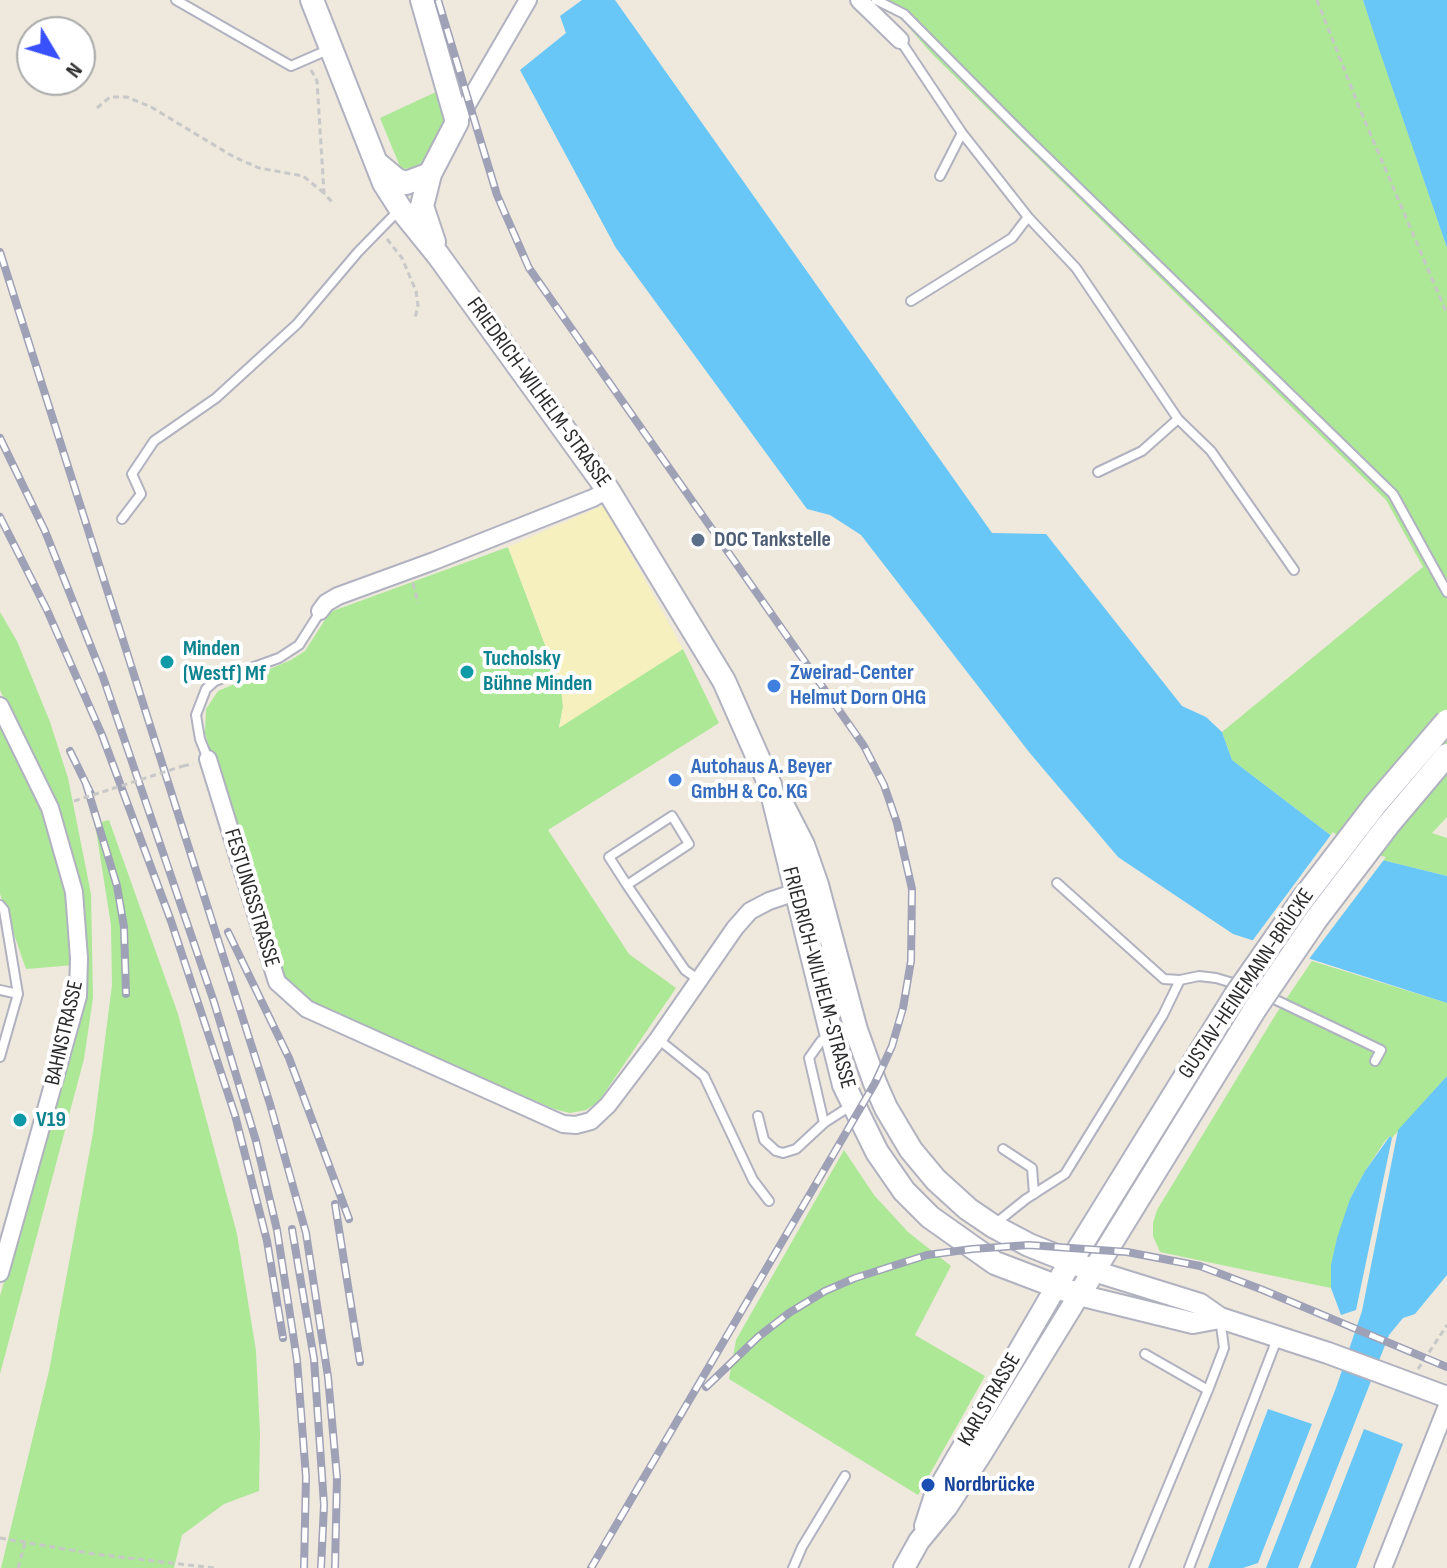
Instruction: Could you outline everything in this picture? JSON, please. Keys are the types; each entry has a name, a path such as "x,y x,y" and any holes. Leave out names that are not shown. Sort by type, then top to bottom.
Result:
{"main road":[{"name":"FRIEDRICH-WILHELM-STRASSE","path":"312,0 384,183 608,490 724,681 770,785 886,1108 911,1150 936,1180 968,1209 993,1226 1070,1263 1094,1271"},
{"path":"422,0 457,122 430,174 422,206 438,255"},
{"path":"379,165 397,180 406,183 430,174"},
{"name":"GUSTAV-HEINEMANN-BRÜCKE","path":"1070,1263 1235,996 1356,829 1447,721"},
{"name":"GUSTAV-HEINEMANN-BRÜCKE","path":"1079,1295 1255,1009 1317,918 1388,825 1447,755"},
{"name":"FRIEDRICH-WILHELM-STRASSE","path":"806,888 831,1036 844,1085 886,1165 904,1191 930,1217 995,1263 1079,1295"},
{"path":"831,1036 856,1030"},
{"name":"KARLSTRASSE","path":"1056,1287 1070,1263"}],"street":[{"path":"457,122 528,0"},
{"path":"859,0 900,40"},
{"name":"FESTUNGSSTRASSE","path":"320,611 338,596 506,533 608,490"},
{"name":"BAHNSTRASSE","path":"0,706 50,808 74,892 79,958 78,996 0,1273"},
{"name":"FESTUNGSSTRASSE","path":"208,759 277,982 307,1009 563,1124 591,1121 608,1105 750,911 806,888"},
{"name":"FRIEDRICH-WILHELM-STRASSE","path":"1094,1271 1200,1304 1220,1318 1328,1353 1447,1397"},
{"name":"KARLSTRASSE","path":"904,1568 919,1541 935,1495 1056,1287"},
{"name":"FRIEDRICH-WILHELM-STRASSE","path":"1079,1295 1193,1323 1220,1318"},
{"name":"KARLSTRASSE","path":"919,1541 947,1507 1079,1295"},
{"path":"1383,1568 1447,1406"}],"lane":[{"path":"176,0 291,66 331,48"},
{"path":"876,0 904,14 1393,494 1447,592"},
{"path":"900,40 962,133 1028,217 1076,268 1178,419 1211,451 1294,570"},
{"path":"940,176 962,133"},
{"path":"122,519 141,494 132,474 154,441 216,398 297,324 400,208"},
{"path":"911,301 1012,238 1028,217"},
{"path":"1098,472 1142,451 1178,419"},
{"name":"FESTUNGSSTRASSE","path":"208,759 200,739 196,715 206,689 215,681 279,658 299,645 320,611"},
{"path":"627,885 689,844 672,816 609,857 627,885 685,970 699,980"},
{"path":"1057,883 1164,979 1199,976 1253,989 1381,1050 1375,1061"},
{"path":"0,905 4,910 18,994 0,1057"},
{"path":"993,1226 1065,1174 1163,1015 1180,980"},
{"path":"0,990 18,994"},
{"path":"824,1123 809,1058 821,1041 831,1036"},
{"path":"658,1039 704,1076 753,1180 769,1201"},
{"path":"758,1116 764,1140 783,1153 796,1149 824,1123 853,1105"},
{"path":"1003,1149 1032,1168 1034,1194"},
{"path":"1134,1568 1224,1348 1220,1318"},
{"path":"1189,1568 1277,1338"},
{"path":"1145,1354 1208,1390"},
{"path":"793,1568 802,1547 845,1476"}],"path":[{"path":"1317,0 1364,121 1447,314"},
{"path":"305,59 317,81 324,193"},
{"path":"97,108 110,97 127,97 151,107 234,157 259,168 303,176 332,202"},
{"path":"379,231 395,247 410,273 418,306 415,318"},
{"path":"415,593 418,603"},
{"path":"74,801 183,766"},
{"path":"1410,1382 1447,1325"},
{"path":"0,1538 214,1568"},
{"path":"18,1568 25,1543"}],"green space":[{"path":"885,0 1363,0 1447,248 1447,817 1432,833 1447,838 1447,876 1354,853 1232,760 1222,732 1423,567 1386,500 932,54"},
{"path":"438,91 445,120 422,165 401,169 380,118"},
{"path":"508,547 561,687 563,707 559,727 683,649 719,723 548,830 629,954 676,988 599,1101 586,1110 570,1113 554,1109 311,1004 288,985 275,967 205,733 206,709 218,691 305,651 330,612"},
{"path":"0,612 17,641 50,722 68,778 91,894 93,998 84,1059 0,1374 0,1296 82,1012 86,964 26,969 0,894 0,720 28,749 0,690"},
{"path":"109,820 178,1014 237,1234 256,1351 259,1491 224,1504 182,1535 174,1568 1,1568 49,1371 93,1133 112,985 111,925 95,824"},
{"path":"1312,961 1447,1003 1447,1076 1392,1138 1390,1136 1385,1141 1365,1171 1350,1199 1331,1272 1331,1288 1160,1252 1153,1236 1157,1210 1276,1014"},
{"path":"844,1150 874,1195 908,1232 951,1266 915,1335 985,1376 918,1495 729,1379 736,1340"}],"sand":[{"path":"604,505 683,649 559,728 563,707 561,687 508,547"}],"water":[{"path":"582,0 615,0 992,533 1046,534 1182,706 1206,717 1222,732 1232,760 1354,853 1447,876 1447,1003 1233,934 1118,857 1029,752 861,535 830,515 807,509 616,248 520,70 566,33 560,16"},
{"path":"1363,0 1447,0 1447,248 1379,49"},
{"path":"1447,1076 1447,1275 1415,1314 1403,1318 1389,1335 1298,1568 1266,1568 1336,1388 1362,1311 1398,1130"},
{"path":"1390,1136 1356,1310 1341,1315 1331,1288 1331,1265 1337,1238 1350,1199"},
{"path":"1268,1409 1312,1424 1258,1563 1243,1568 1208,1568"},
{"path":"1364,1429 1403,1444 1356,1568 1310,1568"}],"pier":[{"path":"1333,832 1356,850 1386,857 1306,963 1250,944"}],"railway":[{"path":"438,0 497,195 529,268 864,746 884,785 897,823 912,889 911,961 903,1008 892,1046 875,1083 591,1568"},
{"path":"0,252 270,1104 306,1233 328,1377 337,1477 335,1568"},
{"path":"0,438 45,531 103,677 214,1002 256,1141 277,1230 297,1360 306,1477 304,1568"},
{"path":"0,517 47,610 102,735 171,921 235,1115 267,1241 283,1338"},
{"path":"70,751 91,794"},
{"path":"86,784 117,886 124,927 126,994"},
{"path":"228,932 289,1058 349,1219"},
{"path":"335,1204 360,1362"},
{"path":"292,1229 314,1359 324,1505 321,1568"},
{"path":"706,1387 758,1337 825,1291 927,1255 1029,1245 1127,1252 1200,1266 1447,1367"}],"place":[{"name":"DOC Tankstelle","path":"698,540"},
{"name":"Minden (Westf) Mf","path":"167,662"},
{"name":"Tucholsky Bühne Minden","path":"467,672"},
{"name":"Zweirad-Center Helmut Dorn OHG","path":"774,686"},
{"name":"Autohaus A. Beyer GmbH & Co. KG","path":"675,780"},
{"name":"V19","path":"20,1120"},
{"name":"Nordbrücke","path":"928,1485"}]}
